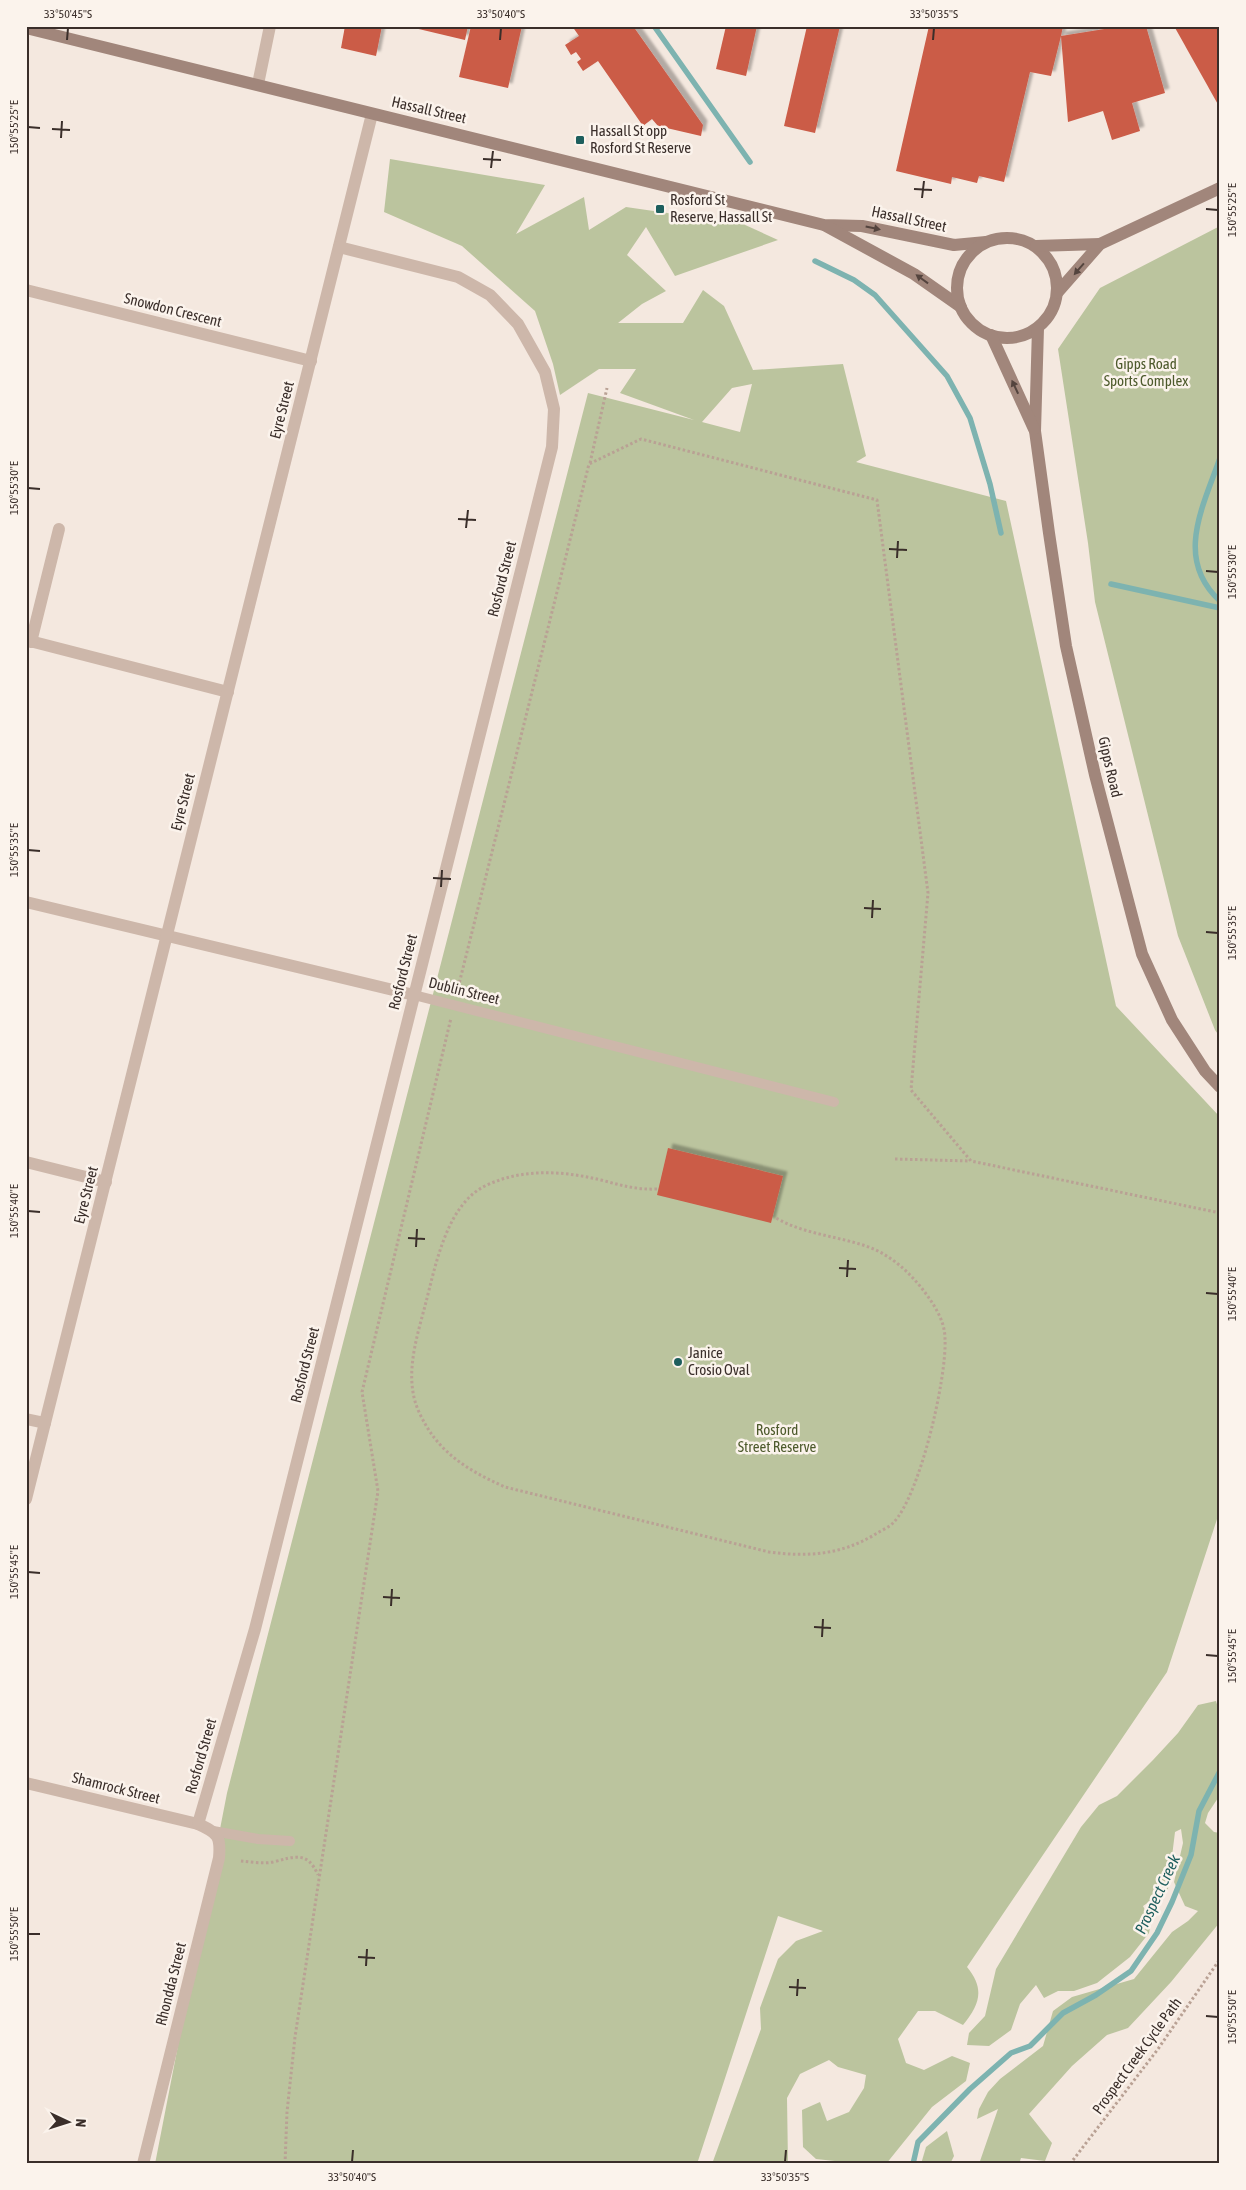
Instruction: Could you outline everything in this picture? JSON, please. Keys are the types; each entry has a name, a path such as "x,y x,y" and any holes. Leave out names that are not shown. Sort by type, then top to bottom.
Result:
{"main road":[{"name":"Hassall Street","path":"26,28 824,225 862,226 954,245 986,242"},
{"path":"1036,246 1100,244 1220,188"},
{"name":"Hassall Street","path":"824,225 914,274 961,307"},
{"path":"1005,237 1020,239 1036,246 1052,264 1056,276 1057,294 1054,306 1038,328 1025,335 1008,338 991,335 977,328 968,319 961,307 957,288 960,270 968,256 986,242 1005,237"},
{"path":"1057,294 1100,244"},
{"name":"Gipps Road","path":"1038,328 1035,431 1048,533 1066,646 1092,765 1142,954 1172,1020 1205,1071 1220,1087"},
{"name":"Gipps Road","path":"991,335 1035,431"}],"street":[{"path":"258,84 270,26"},
{"name":"Eyre Street","path":"26,1499 372,114"},
{"name":"Rosford Street","path":"198,1824 256,1629 552,447 554,409 545,372 518,324 490,295 458,276 339,247"},
{"name":"Snowdon Crescent","path":"26,290 311,361"},
{"path":"59,529 28,641 228,692"},
{"name":"Dublin Street","path":"26,902 414,995"},
{"path":"26,1162 106,1182"},
{"path":"26,1419 45,1423"},
{"name":"Shamrock Street","path":"26,1783 198,1824"},
{"path":"198,1824 213,1831"},
{"name":"Rhondda Street","path":"143,2164 219,1858 220,1842 213,1831"}],"lane":[{"name":"Dublin Street","path":"414,995 834,1102"},
{"path":"213,1831 258,1839 290,1841"}],"path":[{"path":"285,2164 295,2037 378,1491 362,1392 454,1005 607,388"},
{"path":"589,464 641,439 877,500 928,893 911,1090 971,1162"},
{"path":"895,1158 971,1162 1220,1213"},
{"path":"656,1189 642,1190 578,1175 538,1172 500,1179 485,1185 471,1195 447,1232 439,1252 414,1350 413,1396 419,1412 430,1432 453,1458 467,1469 505,1487 769,1552 807,1555 824,1554 861,1543 893,1523 909,1499 918,1477 942,1380 944,1326 940,1315 916,1281 887,1256 865,1246 792,1227 776,1218"},
{"path":"241,1861 272,1862 288,1857 300,1857 309,1861 314,1866 319,1876"},
{"name":"Prospect Creek Cycle Path","path":"1070,2164 1158,2050 1220,1959"}],"green space":[{"name":"Rosford Street Reserve","path":"390,159 545,185 516,234 584,197 589,230 626,207 743,224 778,240 675,276 646,227 627,255 666,291 642,304 618,323 683,323 703,290 724,306 753,370 843,364 866,456 856,462 1006,501 1116,1006 1220,1117 1220,1510 1167,1672 967,1967 973,1975 978,1989 976,2003 969,2017 963,2025 935,2011 918,2011 898,2039 906,2063 924,2070 952,2056 970,2063 966,2081 932,2107 886,2164 846,2164 844,2162 816,2159 803,2147 802,2110 820,2102 827,2121 849,2112 864,2088 866,2075 838,2067 829,2060 800,2074 787,2098 788,2164 712,2164 761,2029 760,2008 778,1959 796,1941 823,1931 778,1916 697,2164 155,2164 227,1793 588,393 694,420 620,393 636,369 599,369 560,395 553,364 535,311 462,246 384,212","holes":["752,384 740,432 702,422 732,388"]},
{"name":"Gipps Road Sports Complex","path":"1220,226 1220,1037 1215,1030 1178,936 1095,602 1088,543 1058,349 1100,288"},
{"path":"1216,1701 1220,1714 1220,1795 1208,1813 1205,1823 1214,1832 1220,1833 1220,1922 1171,1982 1128,2028 1107,2035 1072,2066 1029,2114 1052,2143 1045,2161 1021,2158 1019,2164 979,2164 998,2109 977,2119 979,2109 988,2092 1000,2079 1043,2046 1053,2011 1072,1997 1134,1979 1172,1932 1198,1911 1185,1906 1174,1882 1183,1843 1181,1829 1175,1832 1168,1889 1143,1906 1151,1922 1149,1933 1130,1957 1097,1983 1074,1991 1058,1991 1044,1998 1036,1985 1020,2004 1011,2030 989,2046 967,2045 969,2033 985,2016 996,1969 1081,1827 1099,1805 1117,1796 1153,1760 1178,1733 1198,1705"},
{"path":"947,2131 954,2156 950,2164 921,2164 926,2147"}],"building":[{"path":"345,26 382,26 376,56 341,48"},
{"path":"406,26 468,26 465,40"},
{"path":"471,26 522,26 508,88 459,77"},
{"path":"572,26 633,26 703,125 701,136 658,126 652,119 643,126 598,61 583,71 577,62 581,59 576,52 571,55 565,45 579,36"},
{"path":"726,26 757,26 746,76 716,69"},
{"path":"807,26 840,26 815,133 784,126"},
{"path":"929,26 1063,26 1051,76 1030,72 1004,182 979,176 977,183 952,177 951,184 896,171"},
{"path":"1123,26 1146,26 1165,93 1132,103 1140,131 1112,140 1103,111 1068,122 1061,36"},
{"path":"1174,26 1220,26 1220,108"},
{"path":"668,1148 783,1176 771,1223 657,1195"}],"waterway":[{"path":"654,26 750,162"},
{"path":"815,261 854,280 875,295 947,376 970,418 990,484 1001,533"},
{"name":"Prospect Creek","path":"1220,458 1200,514 1195,550 1198,568 1206,585 1220,601"},
{"path":"1111,584 1220,608"},
{"name":"Prospect Creek","path":"913,2164 918,2142 970,2089 1011,2053 1030,2046 1063,2013 1096,1995 1131,1971 1157,1933 1172,1902 1191,1855 1199,1811 1220,1771"}],"place":[{"name":"Hassall St opp Rosford St Reserve","path":"580,140"},
{"name":"Rosford St Reserve, Hassall St","path":"660,209"},
{"name":"Janice Crosio Oval","path":"678,1362"}]}
